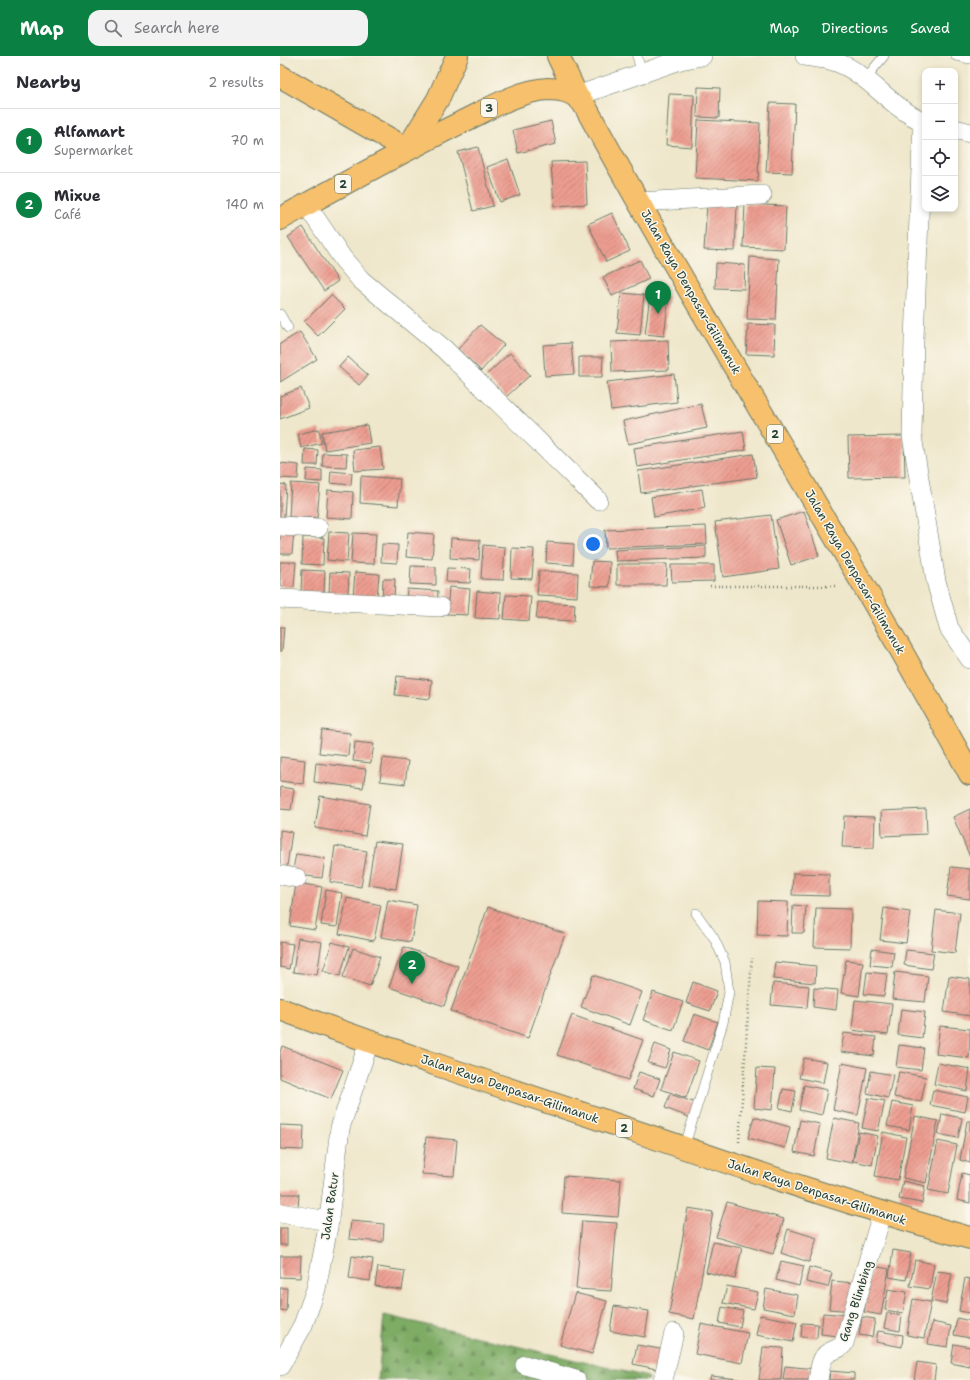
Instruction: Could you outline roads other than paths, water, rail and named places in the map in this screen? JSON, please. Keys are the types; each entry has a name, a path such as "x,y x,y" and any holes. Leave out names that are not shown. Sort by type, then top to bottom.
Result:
{"highway":[{"name":"2","path":"280,218 407,149 438,99 457,56"},
{"name":"2","path":"558,56 577,96"},
{"path":"280,76 407,149"},
{"name":"3","path":"407,149 508,99 548,89 560,90 577,96"},
{"name":"Jalan Raya Denpasar-Gilimanuk","path":"577,96 586,108 638,202 864,586 970,774"},
{"name":"Jalan Raya Denpasar-Gilimanuk","path":"280,1009 369,1042 737,1166 882,1214 970,1238"}],"street":[{"path":"577,96 642,75 680,58 702,56"},
{"path":"805,56 833,58 865,79 900,108 922,120"},
{"path":"958,130 970,133"},
{"path":"923,140 914,339 912,436 936,581 949,628 970,659"},
{"path":"638,202 762,195"},
{"path":"306,204 344,259 362,280 440,344 598,500"},
{"path":"280,526 318,528"},
{"path":"280,599 440,607"},
{"name":"Jalan Batur","path":"282,1360 303,1325 316,1289 329,1221 340,1128 369,1042"},
{"path":"280,1213 329,1221"},
{"name":"Gang Blimbing","path":"818,1380 821,1364 827,1353 839,1348 844,1343 882,1214"},
{"path":"663,1380 674,1333"},
{"path":"525,1365 576,1380"}],"lane":[{"path":"637,56 642,75"},
{"path":"865,79 884,56"},
{"path":"956,56 970,60"},
{"path":"280,314 288,328"},
{"path":"684,1148 723,1023 729,992 725,962 714,938 696,913"}],"place":[{"name":"Alfamart","path":"658,314"},
{"name":"Mixue","path":"412,984"}]}
